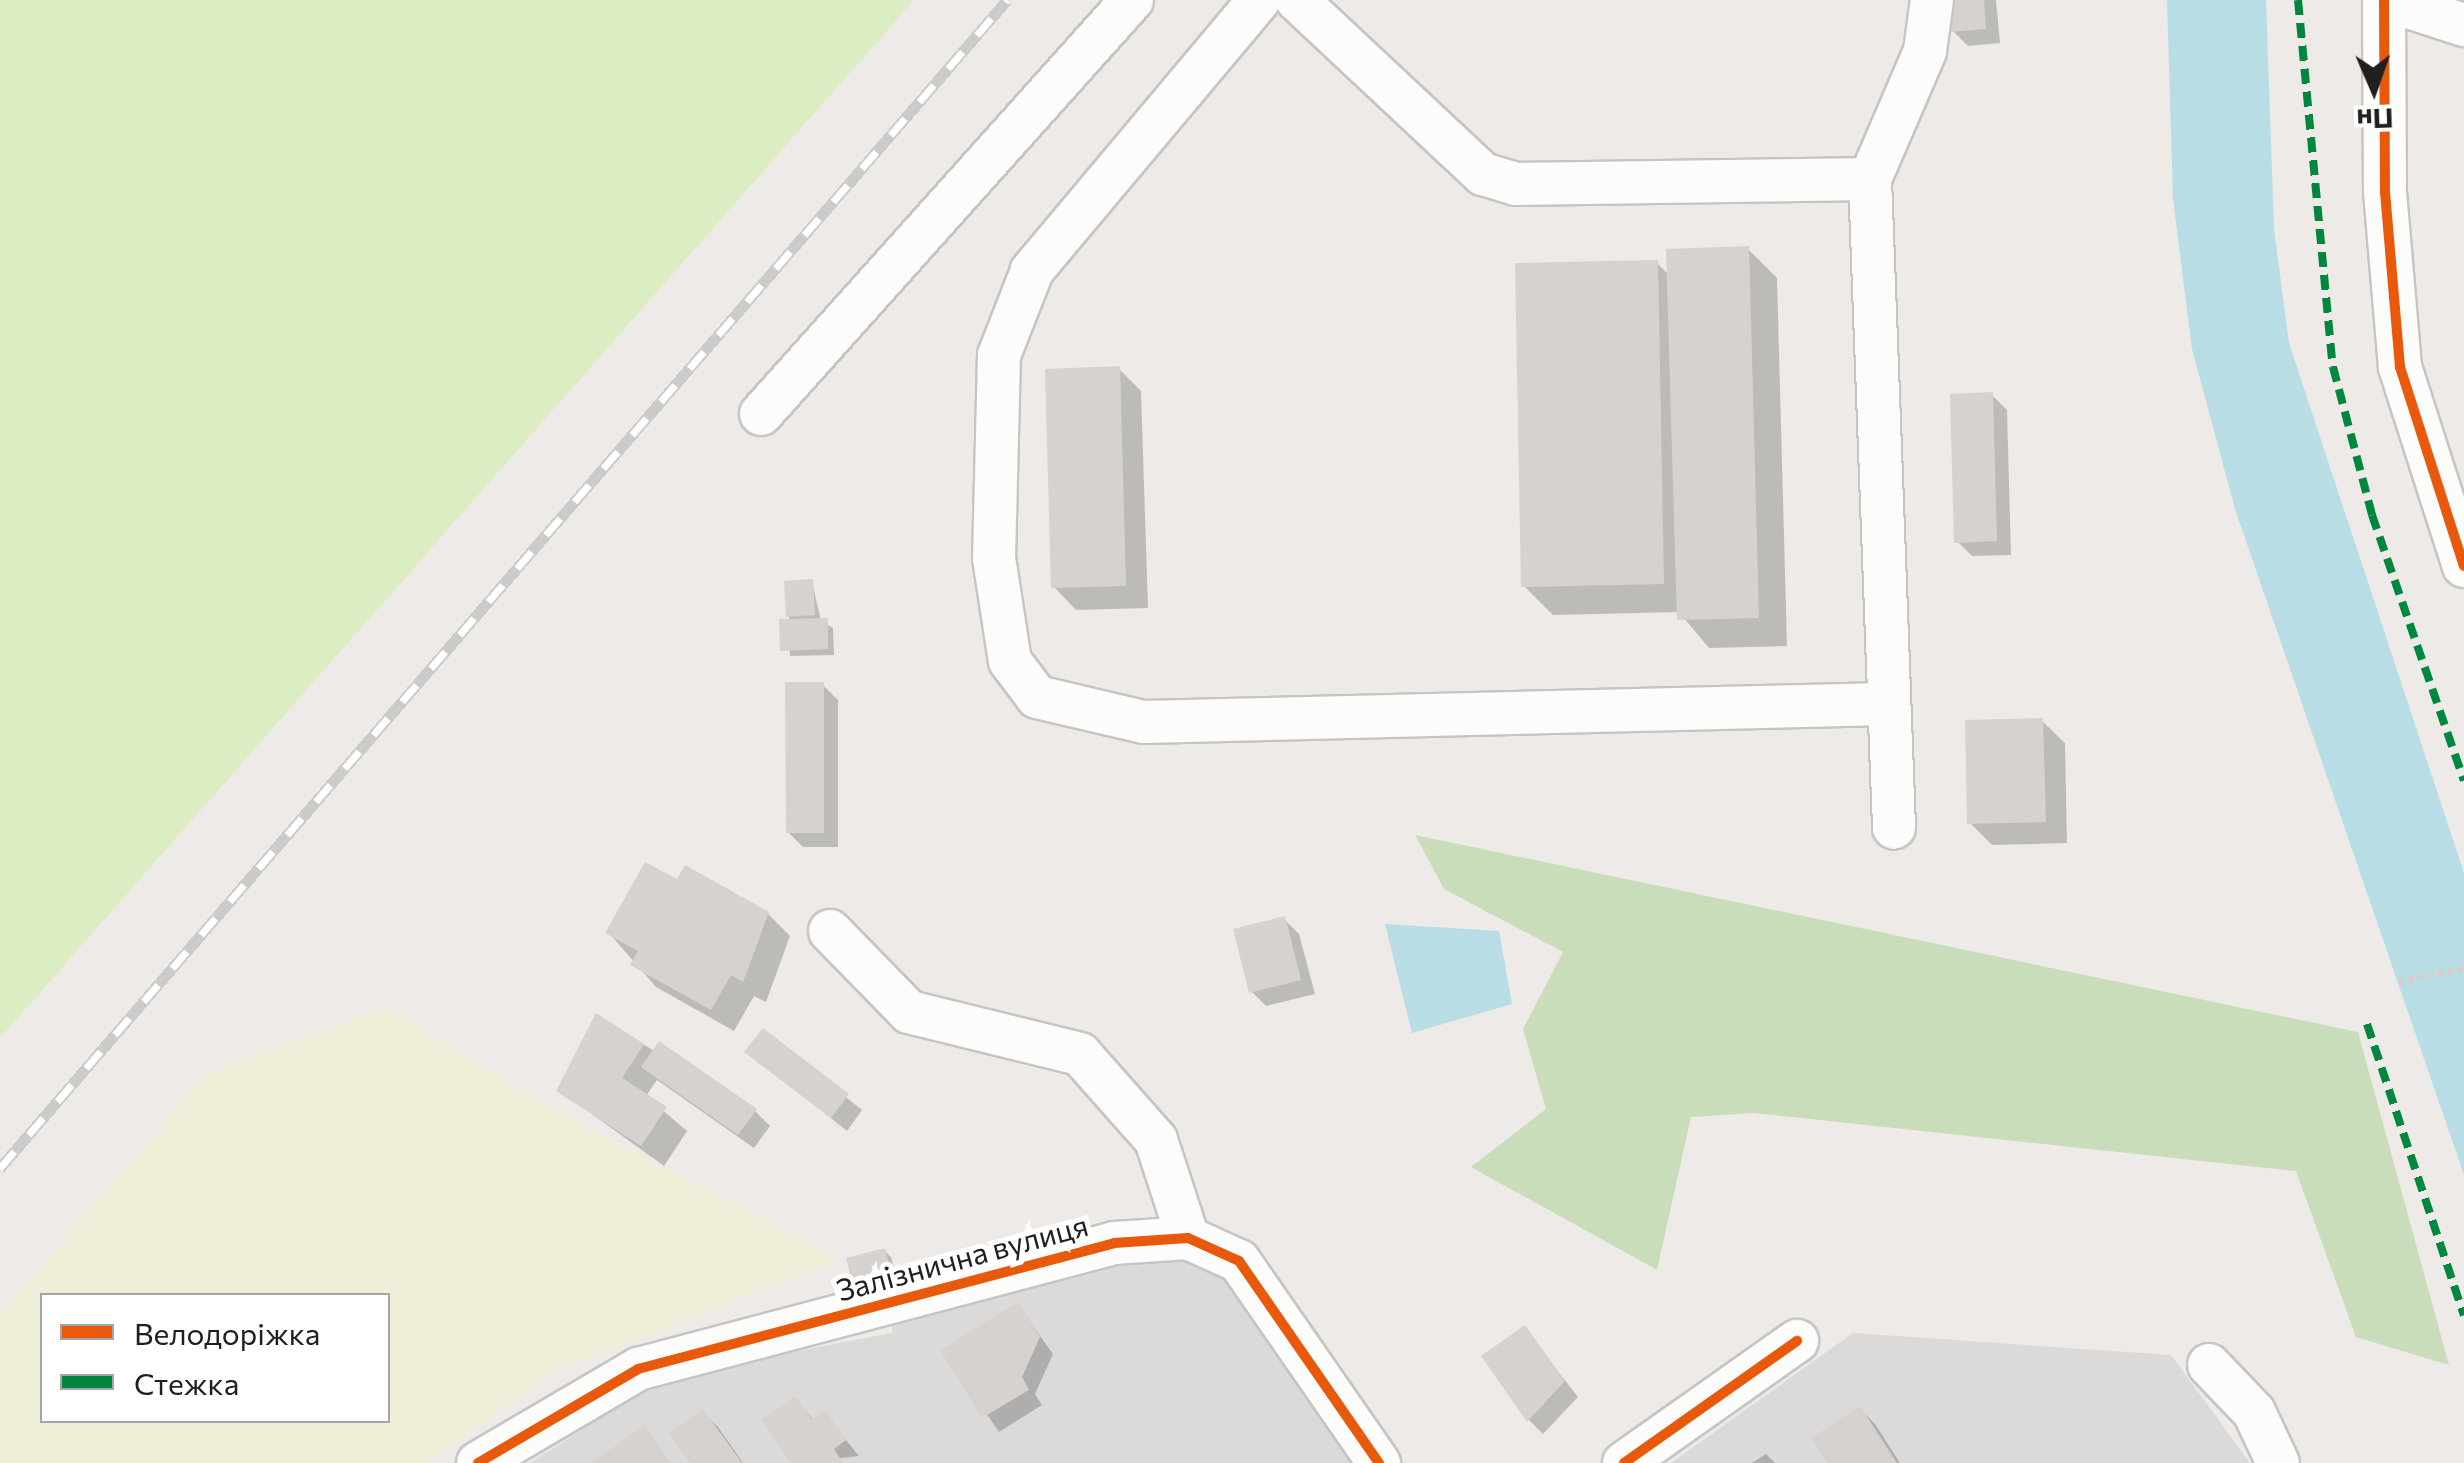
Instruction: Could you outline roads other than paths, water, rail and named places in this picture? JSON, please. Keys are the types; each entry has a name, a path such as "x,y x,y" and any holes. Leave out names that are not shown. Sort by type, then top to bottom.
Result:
{"street":[{"path":"761,414 1132,0"},
{"path":"1259,0 1032,272 999,355 994,558 1010,662 1036,697 1144,722 1888,704"},
{"path":"1298,0 1483,174 1516,184 1870,179"},
{"path":"1894,828 1870,179 1924,51 1932,0"},
{"path":"2459,539 2400,367 2385,192 2385,0 2464,25"},
{"path":"830,931 909,1012 1080,1054 1156,1140 1188,1238"},
{"name":"Залізнична вулиця","path":"478,1463 638,1369 1114,1243 1188,1238 1239,1260 1379,1463"},
{"path":"1624,1463 1797,1341"},
{"path":"2209,1365 2254,1412 2278,1463"}],"water":[{"path":"2167,0 2266,0 2274,229 2289,343 2464,873 2464,1175 2235,509 2192,349 2173,199"},
{"path":"1385,924 1499,931 1512,1004 1412,1033"}],"railway":[{"path":"0,1168 1007,0"}]}
